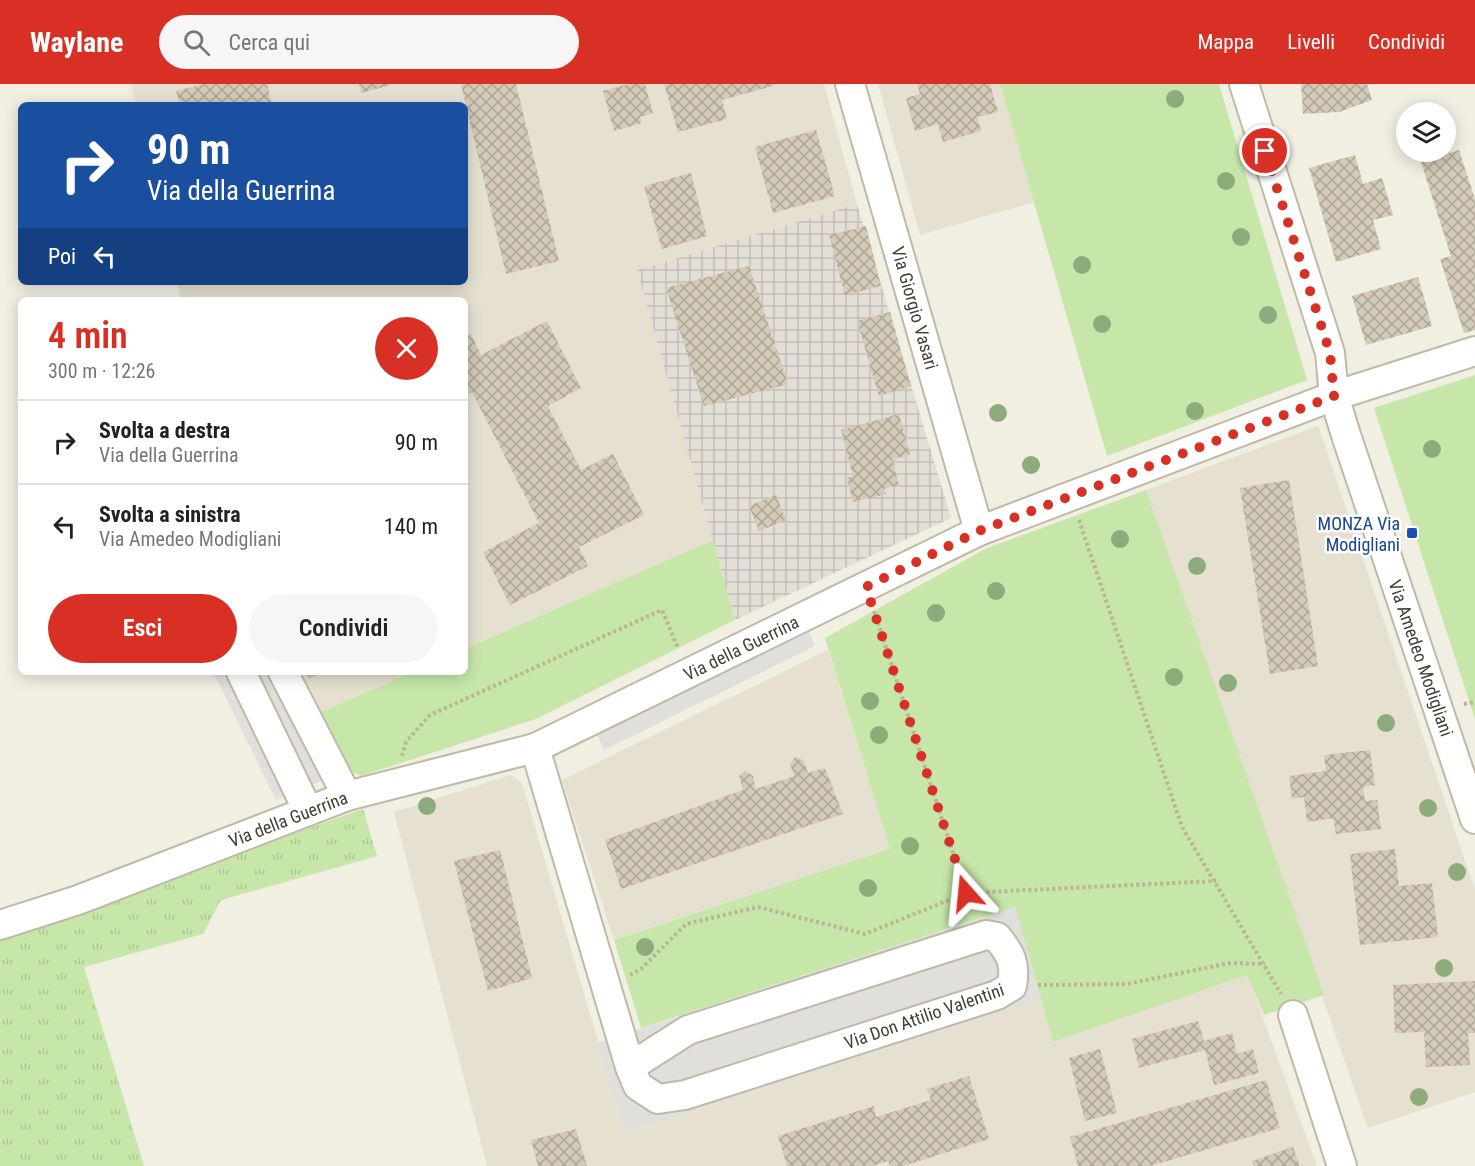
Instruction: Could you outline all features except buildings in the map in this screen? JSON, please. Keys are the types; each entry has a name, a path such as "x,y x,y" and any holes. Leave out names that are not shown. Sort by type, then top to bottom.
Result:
{"street":[{"name":"Via Giorgio Vasari","path":"850,84 979,531"},
{"name":"Via Amedeo Modigliani","path":"1244,84 1330,353 1334,396 1475,819"},
{"name":"Via della Guerrina","path":"0,925 78,900 347,796 535,748 979,531 1334,396 1475,351"},
{"path":"242,675 308,811"},
{"path":"285,675 347,796"},
{"name":"Via Don Attilio Valentini","path":"535,748 630,1067 638,1086 658,1099 685,1095 997,995 1012,986 1015,969 1010,952 998,937 986,935 688,1030 630,1067"},
{"path":"1293,1016 1342,1166"}],"path":[{"path":"1071,496 1182,827 1266,964 1293,1016"},
{"path":"866,587 966,893"},
{"path":"393,784 406,742 430,715 662,610 689,674"},
{"path":"605,983 641,969 686,924 758,907 865,934 966,893 1216,881"},
{"path":"1012,986 1127,984 1230,963 1266,964"}],"shaded area":[{"path":"131,84 824,84 857,204 637,270 713,540 468,648 468,297 180,297 178,285 468,285 468,102 135,102"},
{"path":"878,84 1000,84 1034,202 920,235"},
{"path":"857,204 951,518 735,620 637,270"},
{"path":"1318,426 1475,890 1475,1092 1368,1128 1146,490"},
{"path":"807,628 815,646 604,750 596,733"},
{"path":"828,650 890,849 614,940 562,780"},
{"path":"214,675 300,675 348,770 276,800"},
{"path":"300,675 405,675 319,713"},
{"path":"511,775 522,783 625,1133 1041,999 1053,1042 1247,974 1317,1166 487,1166 394,812"},
{"path":"1015,907 1041,999 625,1133 597,1043"}],"green space":[{"path":"1000,84 1219,84 1307,380 1107,456"},
{"path":"1475,375 1475,719 1374,408"},
{"path":"1146,490 1324,995 1264,1015 1247,975 1053,1042 1015,907 641,1028 614,940 890,849 825,638 987,548"},
{"path":"713,540 735,620 536,719 361,776 348,770 319,713 405,675 468,675 468,648"},
{"path":"363,809 377,856 221,900 203,934 84,967 144,1166 0,1166 0,936"}],"place":[{"name":"MONZA Via Modigliani","path":"1412,533"}],"route":[{"path":"966,893 866,587 979,531 1334,396 1330,353 1265,151"}]}
